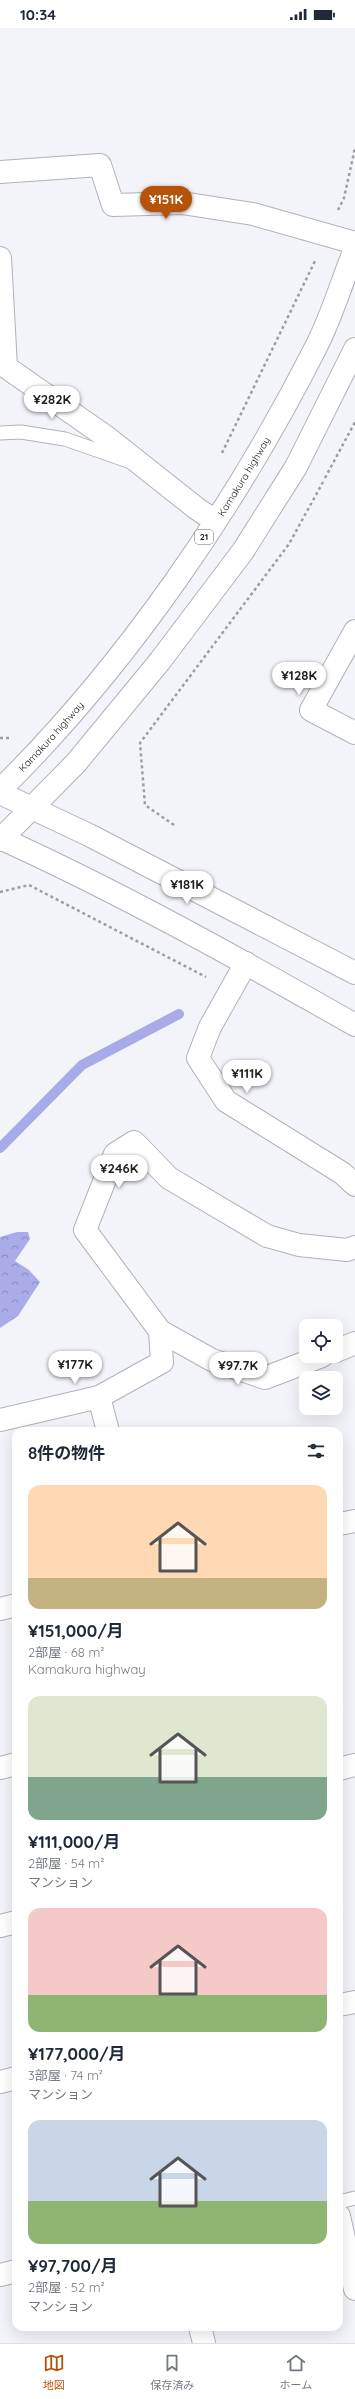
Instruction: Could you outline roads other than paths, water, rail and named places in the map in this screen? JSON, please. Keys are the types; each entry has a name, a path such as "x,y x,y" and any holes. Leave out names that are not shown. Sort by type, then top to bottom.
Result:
{"street":[{"path":"0,172 100,165 113,204 182,202 253,214 355,244"},
{"name":"Kamakura highway","path":"0,792 40,750 137,634 215,521 266,437 317,345 355,249"},
{"path":"0,258 6,367 144,466 196,508 215,521"},
{"path":"353,361 296,467 243,551 160,662 76,763 33,809 1,839 58,865 246,963 355,1025"},
{"path":"355,631 311,710 355,733"},
{"path":"0,792 89,835 355,973"},
{"path":"246,963 210,1027 198,1058 226,1101 342,1173 355,1185"},
{"path":"304,1363 265,1378 212,1360 160,1331 85,1230 115,1154 134,1142 169,1178 267,1236 299,1245 352,1249"},
{"path":"0,1420 99,1397 162,1362 160,1331"},
{"path":"343,1347 355,1343"},
{"path":"99,1397 107,1427"},
{"path":"343,1523 355,1521"},
{"path":"0,1609 12,1606"},
{"path":"0,1768 12,1765"},
{"path":"343,1768 355,1765"},
{"path":"0,1926 12,1923"},
{"path":"343,2005 355,2002"},
{"path":"0,2082 12,2079"},
{"path":"343,2234 355,2289"},
{"path":"0,2275 12,2272"},
{"path":"201,2331 204,2343"}],"lane":[{"path":"0,433 21,432 65,439 144,466"},
{"path":"343,2201 355,2198"}],"waterway":[{"path":"0,1148 82,1065 179,1014"}]}
